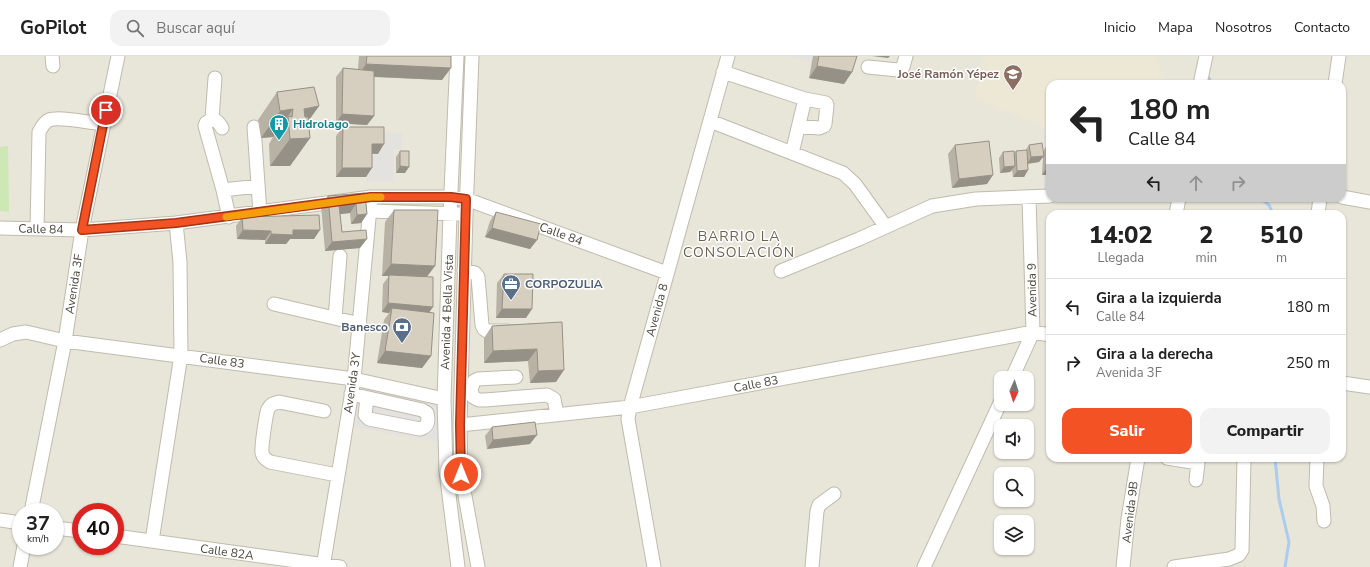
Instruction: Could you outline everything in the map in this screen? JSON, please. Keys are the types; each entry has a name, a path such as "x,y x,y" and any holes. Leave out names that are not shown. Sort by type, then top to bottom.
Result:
{"street":[{"name":"Avenida 3F","path":"33,503 65,341 82,230 118,56"},
{"name":"Avenida 4 Bella Vista","path":"457,56 444,399 446,471 458,567"},
{"name":"Avenida 4 Bella Vista","path":"472,56 466,199 460,425 461,474 478,567"},
{"name":"Avenida 8","path":"654,567 628,418 728,56"},
{"path":"868,67 898,70 903,67 906,56"},
{"path":"1201,80 1206,56"},
{"path":"1336,80 1339,56"},
{"path":"723,72 805,99 826,103 824,126 819,128 799,126"},
{"path":"212,119 215,78"},
{"path":"792,153 805,99"},
{"path":"37,229 40,132 42,125 48,120 56,118 104,124"},
{"path":"212,119 219,122 222,128"},
{"path":"212,119 206,123 205,126 229,217"},
{"path":"710,121 843,172 855,184 886,227"},
{"path":"254,127 260,213"},
{"path":"223,190 258,186"},
{"path":"781,271 932,206 976,199 1046,196"},
{"name":"Calle 84","path":"0,228 82,230 176,223 229,217 371,197 451,197 466,199 667,273"},
{"name":"Avenida 3Y","path":"323,566 354,379 371,197"},
{"name":"Avenida 9","path":"1015,371 1033,332 1029,198"},
{"path":"1346,198 1370,202"},
{"path":"370,211 466,214"},
{"path":"152,541 181,355 180,262 176,223"},
{"path":"334,318 340,256"},
{"path":"464,270 474,273 478,277 482,325 484,329 487,331 514,331"},
{"path":"274,304 360,324"},
{"name":"Calle 83","path":"0,340 13,334 26,332 65,341 181,355 354,379 444,399"},
{"name":"Calle 83","path":"460,425 557,416 630,407 1033,332 1046,334"},
{"path":"516,377 478,379 474,381 471,390 473,397 479,400 485,400 547,395 554,399 557,416"},
{"path":"1346,384 1370,387"},
{"path":"351,394 367,398"},
{"path":"324,411 278,402 272,404 268,409 262,454 270,462 337,475"},
{"path":"924,567 996,411"},
{"name":"Avenida 9B","path":"1124,567 1128,519 1137,462"},
{"path":"1196,480 1199,462"},
{"path":"1174,567 1229,559 1239,555 1242,550 1244,462"},
{"path":"1316,462 1316,486 1323,506 1324,521"},
{"path":"812,567 817,511 819,505 834,494"},
{"path":"0,520 12,522"},
{"name":"Calle 82A","path":"124,537 323,566 340,567"},
{"path":"20,567 22,555"}],"shaded area":[{"path":"0,56 1370,56 1370,567 0,567"},
{"path":"789,56 813,56 812,62"},
{"name":"José Ramón Yépez","path":"984,56 1155,56 1166,80 1046,80 1046,128 974,98"},
{"path":"379,132 402,133 401,150 394,149 393,182 366,181 367,154 378,155"},
{"path":"361,386 437,399 438,442 355,427"}],"green space":[{"path":"8,146 9,212 0,211 0,147"}],"building":[{"path":"367,56 451,56 451,68 366,64"},
{"path":"819,56 857,56 852,72 817,66"},
{"path":"343,68 374,71 374,116 342,114"},
{"path":"314,87 319,106 304,109 305,117 308,117 310,138 290,139 288,116 292,117 293,109 280,111 277,92"},
{"path":"343,127 384,127 384,144 372,144 372,168 342,168"},
{"path":"989,141 993,175 959,179 955,145"},
{"path":"1042,143 1044,156 1031,157 1029,145"},
{"path":"1027,150 1028,170 1017,171 1016,151"},
{"path":"400,151 409,151 409,167 400,166"},
{"path":"1014,151 1015,166 1004,167 1003,152"},
{"path":"365,193 367,214 357,215 356,204 339,205 342,232 366,230 367,239 332,242 328,196"},
{"path":"394,210 438,210 435,266 391,264"},
{"path":"496,212 541,224 537,240 492,228"},
{"path":"319,215 320,230 293,230 293,235 271,234 271,231 243,230 242,217"},
{"path":"504,274 533,274 532,309 502,309"},
{"path":"389,275 433,277 433,307 388,303"},
{"path":"392,308 434,313 431,356 385,351"},
{"path":"562,322 564,370 538,371 537,349 493,351 492,326"},
{"path":"535,422 537,435 493,440 492,427"}],"waterway":[{"path":"1265,202 1269,205 1271,210"},
{"path":"1275,462 1279,499 1289,542 1285,567"}],"slow traffic":[{"path":"226,217 371,197 381,197"}],"place":[{"name":"José Ramón Yépez","path":"1013,91"},
{"name":"Hidrolago","path":"279,141"},
{"name":"CORPOZULIA","path":"511,301"},
{"name":"Banesco","path":"402,344"}],"district":[{"name":"BARRIO LA CONSOLACIÓN","path":"739,244"}],"route":[{"path":"106,110 82,230 176,223 371,197 451,197 466,199 460,425 461,474"}]}
